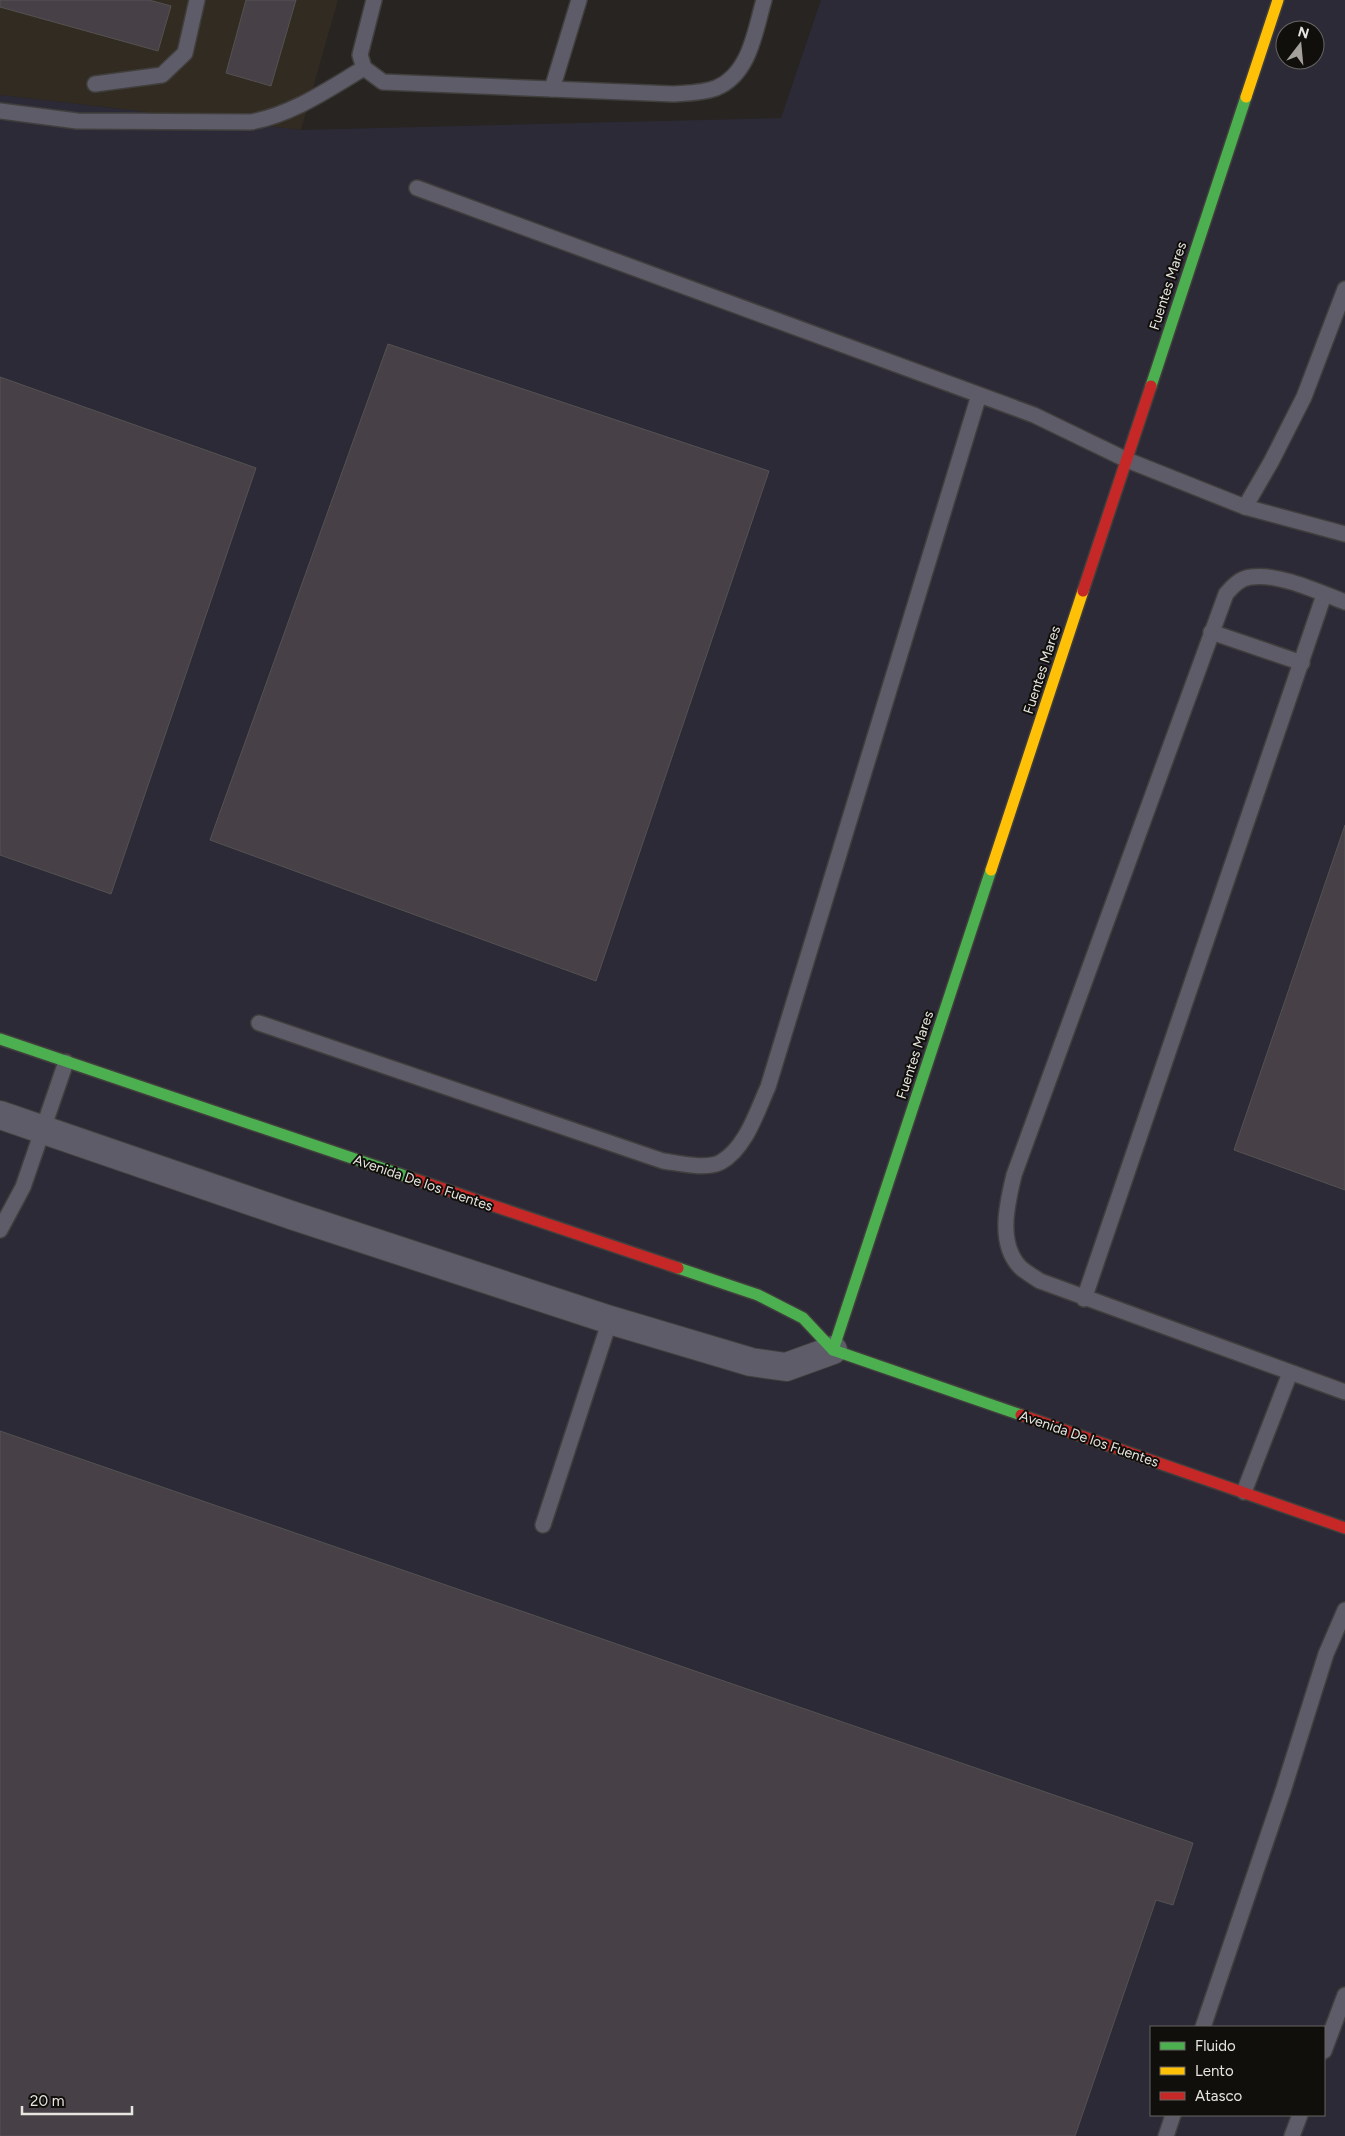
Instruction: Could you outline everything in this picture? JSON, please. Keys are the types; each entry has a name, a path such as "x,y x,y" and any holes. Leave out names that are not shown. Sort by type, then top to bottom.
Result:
{"street":[{"name":"Fuentes Mares","path":"833,1350 1128,460 1278,0"},
{"name":"Avenida De los Fuentes","path":"0,1039 758,1295 803,1318 833,1350 1345,1528"},
{"path":"0,1115 285,1213 610,1320 751,1362 786,1367 833,1350"}],"lane":[{"path":"94,84 162,75 185,53 197,0"},
{"path":"374,0 360,55 364,68 383,82 674,94 715,88 738,74 747,55 764,0"},
{"path":"552,89 579,0"},
{"path":"0,111 77,121 251,122 275,117 298,107 364,68"},
{"path":"417,188 1034,415 1128,460 1245,506 1345,534"},
{"path":"1245,506 1271,462 1304,396 1345,289"},
{"path":"259,1024 663,1161 695,1166 720,1162 737,1148 750,1126 768,1087 979,396"},
{"path":"1345,602 1267,577 1250,577 1235,583 1226,594 1128,868 1014,1175 1007,1205 1006,1231 1010,1249 1020,1267 1040,1282 1345,1392"},
{"path":"1084,1299 1324,594"},
{"path":"1211,632 1302,663"},
{"path":"0,1230 23,1186 66,1062"},
{"path":"543,1525 610,1320"},
{"path":"1244,1492 1290,1373"},
{"path":"1203,2026 1283,1791 1326,1654 1345,1610"},
{"path":"1325,2048 1345,1995"},
{"path":"1166,2136 1173,2116"},
{"path":"1292,2136 1300,2116"}],"shaded area":[{"path":"0,0 338,0 301,130 0,95"},
{"path":"821,0 1345,0 1345,2136 0,2136 0,95 301,130 781,118"}],"building":[{"path":"0,0 149,0 171,6 158,51 0,7"},
{"path":"246,0 296,0 271,86 226,73"},
{"path":"388,344 769,471 596,981 210,840"},
{"path":"0,377 256,468 111,894 0,855"},
{"path":"1345,825 1345,1190 1234,1150"},
{"path":"0,1431 1193,1843 1173,1905 1156,1900 1075,2136 0,2136"}],"traffic: fast":[{"path":"1151,386 1246,97"},
{"path":"833,1350 991,870"},
{"path":"0,1039 411,1178"},
{"path":"678,1268 758,1295 803,1318 833,1350 1021,1415"}],"traffic: slow":[{"path":"1246,97 1278,0"},
{"path":"991,870 1083,591"}],"traffic: jam":[{"path":"1083,591 1151,386"},
{"path":"411,1178 678,1268"},
{"path":"1021,1415 1345,1528"}]}
